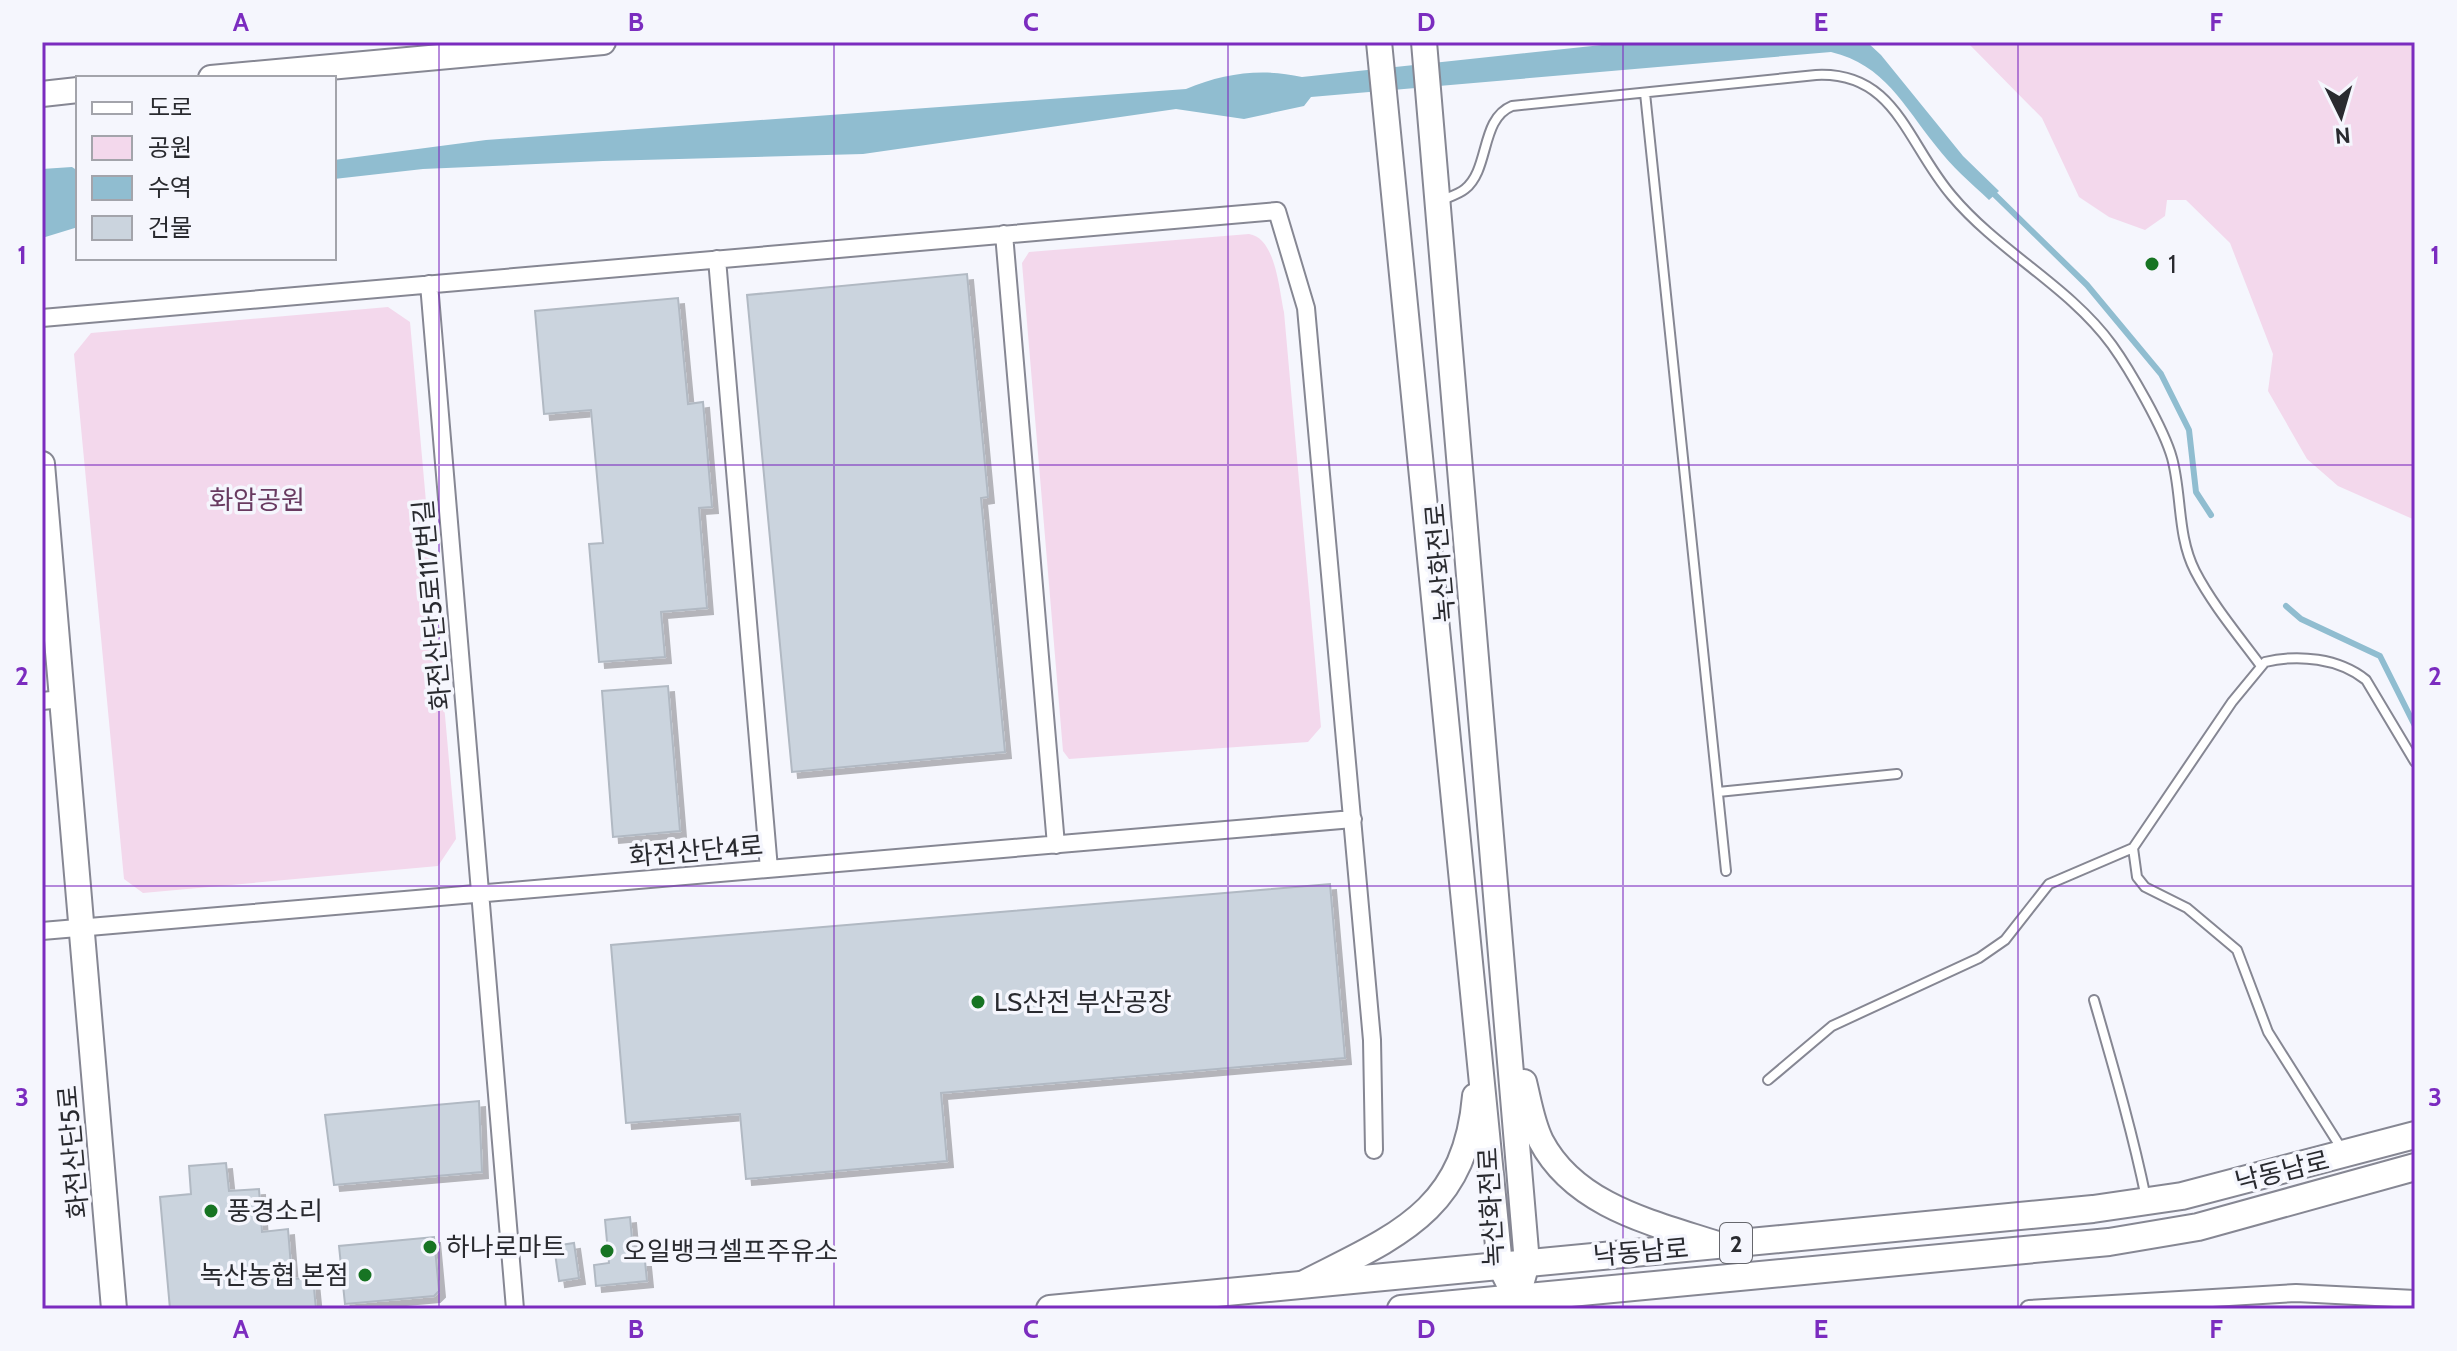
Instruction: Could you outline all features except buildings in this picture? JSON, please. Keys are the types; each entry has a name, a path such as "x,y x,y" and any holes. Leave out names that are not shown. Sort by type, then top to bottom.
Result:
{"main road":[{"path":"233,76 603,42"},
{"name":"녹산화전로","path":"1379,42 1478,1061 1486,1098 1500,1266 1518,1304"},
{"name":"녹산화전로","path":"1424,42 1527,1263 1518,1304"},
{"path":"42,94 76,90"},
{"name":"화전산단5로","path":"42,464 52,700 82,927 114,1309"},
{"path":"1505,1003 1531,1114 1542,1143 1554,1161 1576,1183 1624,1213 1719,1245"},
{"path":"1301,1285 1395,1236 1422,1214 1450,1183 1470,1132 1478,1061"},
{"name":"낙동남로","path":"1050,1309 2147,1202 2346,1155 2415,1135"},
{"name":"낙동남로","path":"1401,1309 1518,1304 2109,1242 2198,1227 2415,1167"}],"street":[{"path":"42,318 1277,211 1306,308 1372,1040 1374,1150"},
{"path":"1004,234 1056,845"},
{"path":"717,259 769,869"},
{"name":"화전산단5로117번길","path":"429,284 515,1309"},
{"name":"화전산단4로","path":"42,931 1353,819"},
{"path":"2029,1309 2150,1305 2296,1293 2415,1299"}],"lane":[{"path":"1437,202 1466,188 1503,110 1816,75 1846,75 1868,84 1887,102 1954,199 2090,319 2112,346 2172,456 2184,533 2194,569 2261,666"},
{"path":"1645,93 1726,871"},
{"path":"1768,1080 1832,1026 1979,958 2005,940 2049,884 2133,848 2261,666 2302,656 2358,673 2366,680 2415,762"},
{"path":"1718,792 1897,774"},
{"path":"2133,848 2137,877 2145,887 2187,908 2237,950 2268,1032 2346,1155"},
{"path":"2094,1000 2115,1079 2129,1112 2147,1202"}],"green space":[{"path":"1967,42 2415,42 2415,520 2338,486 2307,459 2268,391 2273,354 2230,243 2186,200 2167,200 2165,216 2145,230 2109,217 2079,197 2042,118"},
{"path":"1249,234 1258,238 1271,255 1284,312 1321,727 1308,742 1069,759 1063,751 1022,263 1029,252"},
{"name":"화암공원","path":"388,307 410,322 456,839 438,866 143,893 124,879 74,354 91,333"}],"water":[{"path":"1630,42 1867,42 1963,156 1999,191 1989,200 1948,160 1891,88 1866,66 1831,52 1311,97 1304,106 1244,119 1176,109 863,154 423,169 336,179 336,160 486,140 1186,89 1243,74 1272,73 1302,77"},
{"path":"72,167 76,170 76,228 42,238 42,169"}],"waterway":[{"path":"1990,190 2087,285 2161,374 2189,430 2196,492 2211,515"},
{"path":"2286,606 2301,619 2380,656 2415,726"}],"place":[{"name":"1","path":"2152,264"},
{"name":"LS산전 부산공장","path":"978,1002"},
{"name":"풍경소리","path":"211,1211"},
{"name":"하나로마트","path":"430,1247"},
{"name":"오일뱅크셀프주유소","path":"607,1251"},
{"name":"녹산농협 본점","path":"365,1275"}]}
